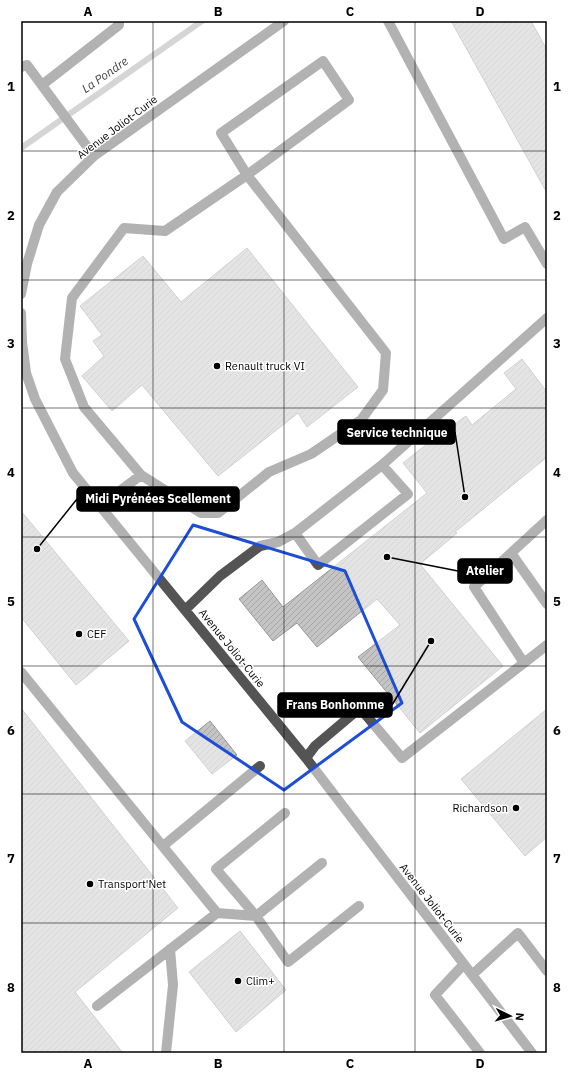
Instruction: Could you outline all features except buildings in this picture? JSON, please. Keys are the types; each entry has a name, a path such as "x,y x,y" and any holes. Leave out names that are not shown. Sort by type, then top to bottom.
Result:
{"street":[{"path":"42,85 119,25 119,21"},
{"name":"Avenue Joliot-Curie","path":"21,294 24,262 39,225 57,192 94,156 284,21"},
{"path":"388,21 504,239 525,227 547,264"},
{"path":"247,175 221,133 323,61 349,100 247,175 165,231 124,228 72,298 65,359 84,407 141,474 201,512 218,513 269,472 311,454 360,420 383,390 386,353 247,175"},
{"path":"21,67 27,65 94,156"},
{"name":"Avenue Joliot-Curie","path":"21,313 23,373 73,473 306,758 532,1053"},
{"path":"185,610 220,576 260,546 278,542 295,533 382,466 547,318"},
{"path":"295,533 318,565 408,494 382,466"},
{"path":"100,506 141,474"},
{"path":"524,663 474,587 547,520"},
{"path":"511,553 547,604"},
{"path":"306,758 315,746 360,708 402,758 547,645"},
{"path":"21,672 217,913"},
{"path":"163,846 260,766"},
{"path":"285,813 216,869 256,916 288,962 359,906"},
{"path":"97,1006 217,913 256,916 322,863"},
{"path":"472,975 518,933 547,971"},
{"path":"166,1053 173,985 170,949"},
{"path":"464,964 435,995 480,1053"}],"highlighted area":[{"path":"193,525 345,571 402,703 284,790 182,722 134,619"}],"waterway":[{"name":"La Pondre","path":"21,148 202,21"}],"place":[{"name":"Renault truck VI","path":"217,366"},
{"name":"Service technique","path":"465,497"},
{"name":"Midi Pyrénées Scellement","path":"37,549"},
{"name":"Atelier","path":"387,557"},
{"name":"CEF","path":"79,634"},
{"name":"Frans Bonhomme","path":"431,641"},
{"name":"Richardson","path":"516,808"},
{"name":"Transport'Net","path":"90,884"},
{"name":"Clim+","path":"238,981"}]}
